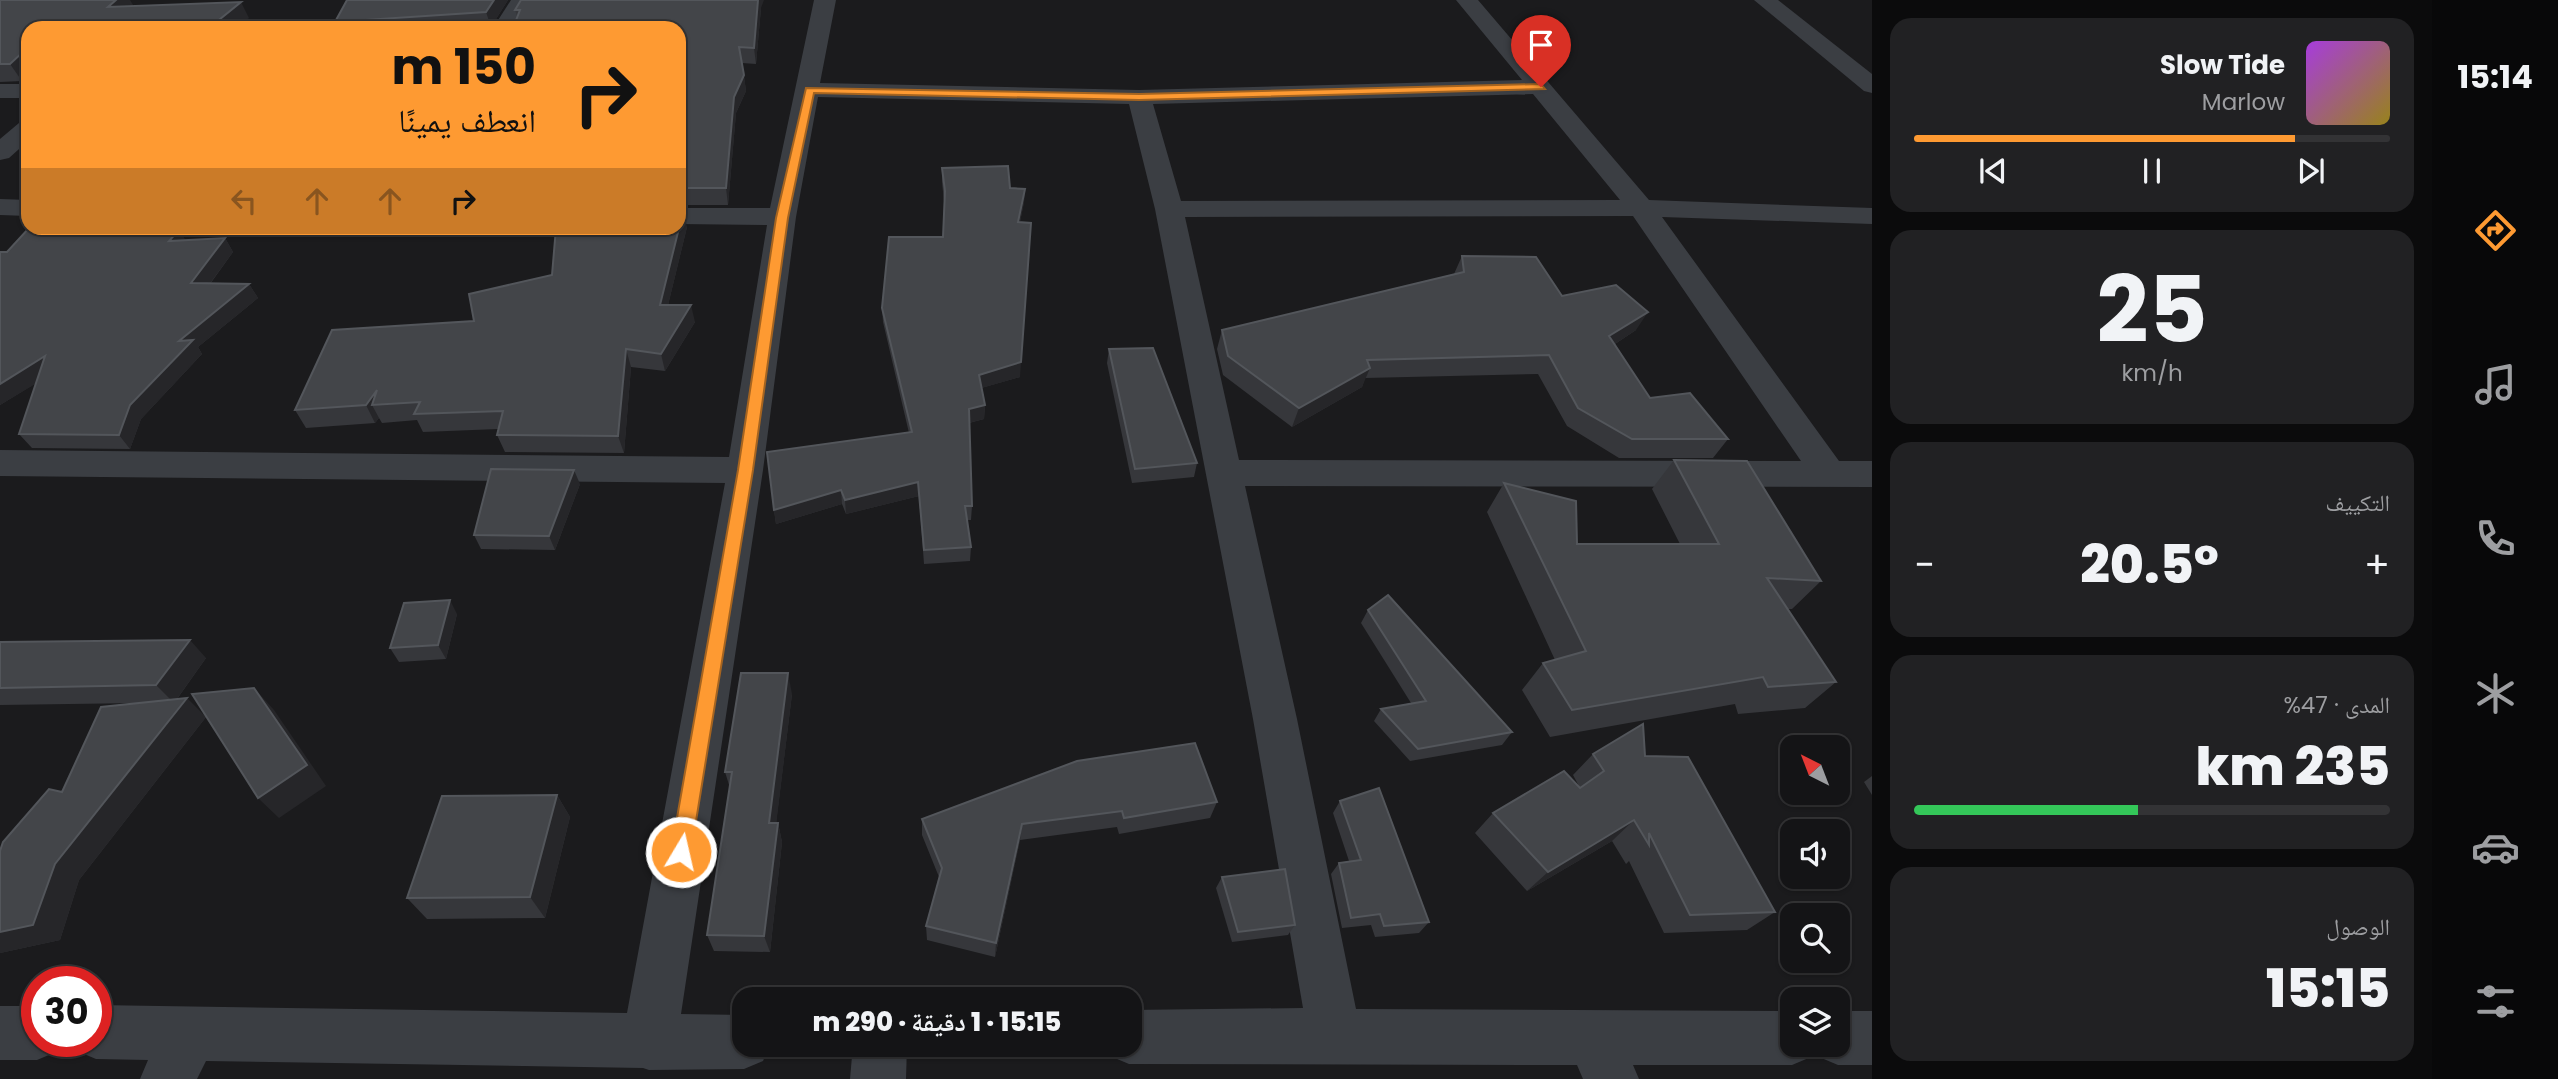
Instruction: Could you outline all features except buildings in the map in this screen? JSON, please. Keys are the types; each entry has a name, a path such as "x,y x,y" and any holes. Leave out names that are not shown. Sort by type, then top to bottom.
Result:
{"street":[{"path":"508,21 522,0"},
{"path":"649,1043 745,470 782,218 810,90 825,0"},
{"path":"1467,0 1641,208 1829,474"},
{"path":"1765,0 1872,86"},
{"path":"810,90 1139,97 1541,87"},
{"path":"0,91 21,91"},
{"path":"1139,97 1169,209 1275,719 1335,1033"},
{"path":"0,152 21,134"},
{"path":"0,207 21,208"},
{"path":"1169,209 1641,208 1872,216"},
{"path":"686,216 782,218"},
{"path":"0,463 745,470"},
{"path":"1222,472 1872,474"},
{"path":"0,1033 21,1032"},
{"path":"1142,1037 1335,1033 1602,1059 1780,1039"},
{"path":"112,1037 179,1056 732,1042"},
{"path":"1850,1038 1872,1038"},
{"path":"878,1079 879,1057"}],"route":[{"path":"681,852 745,470 782,218 810,90 1139,97 1541,87"}]}
